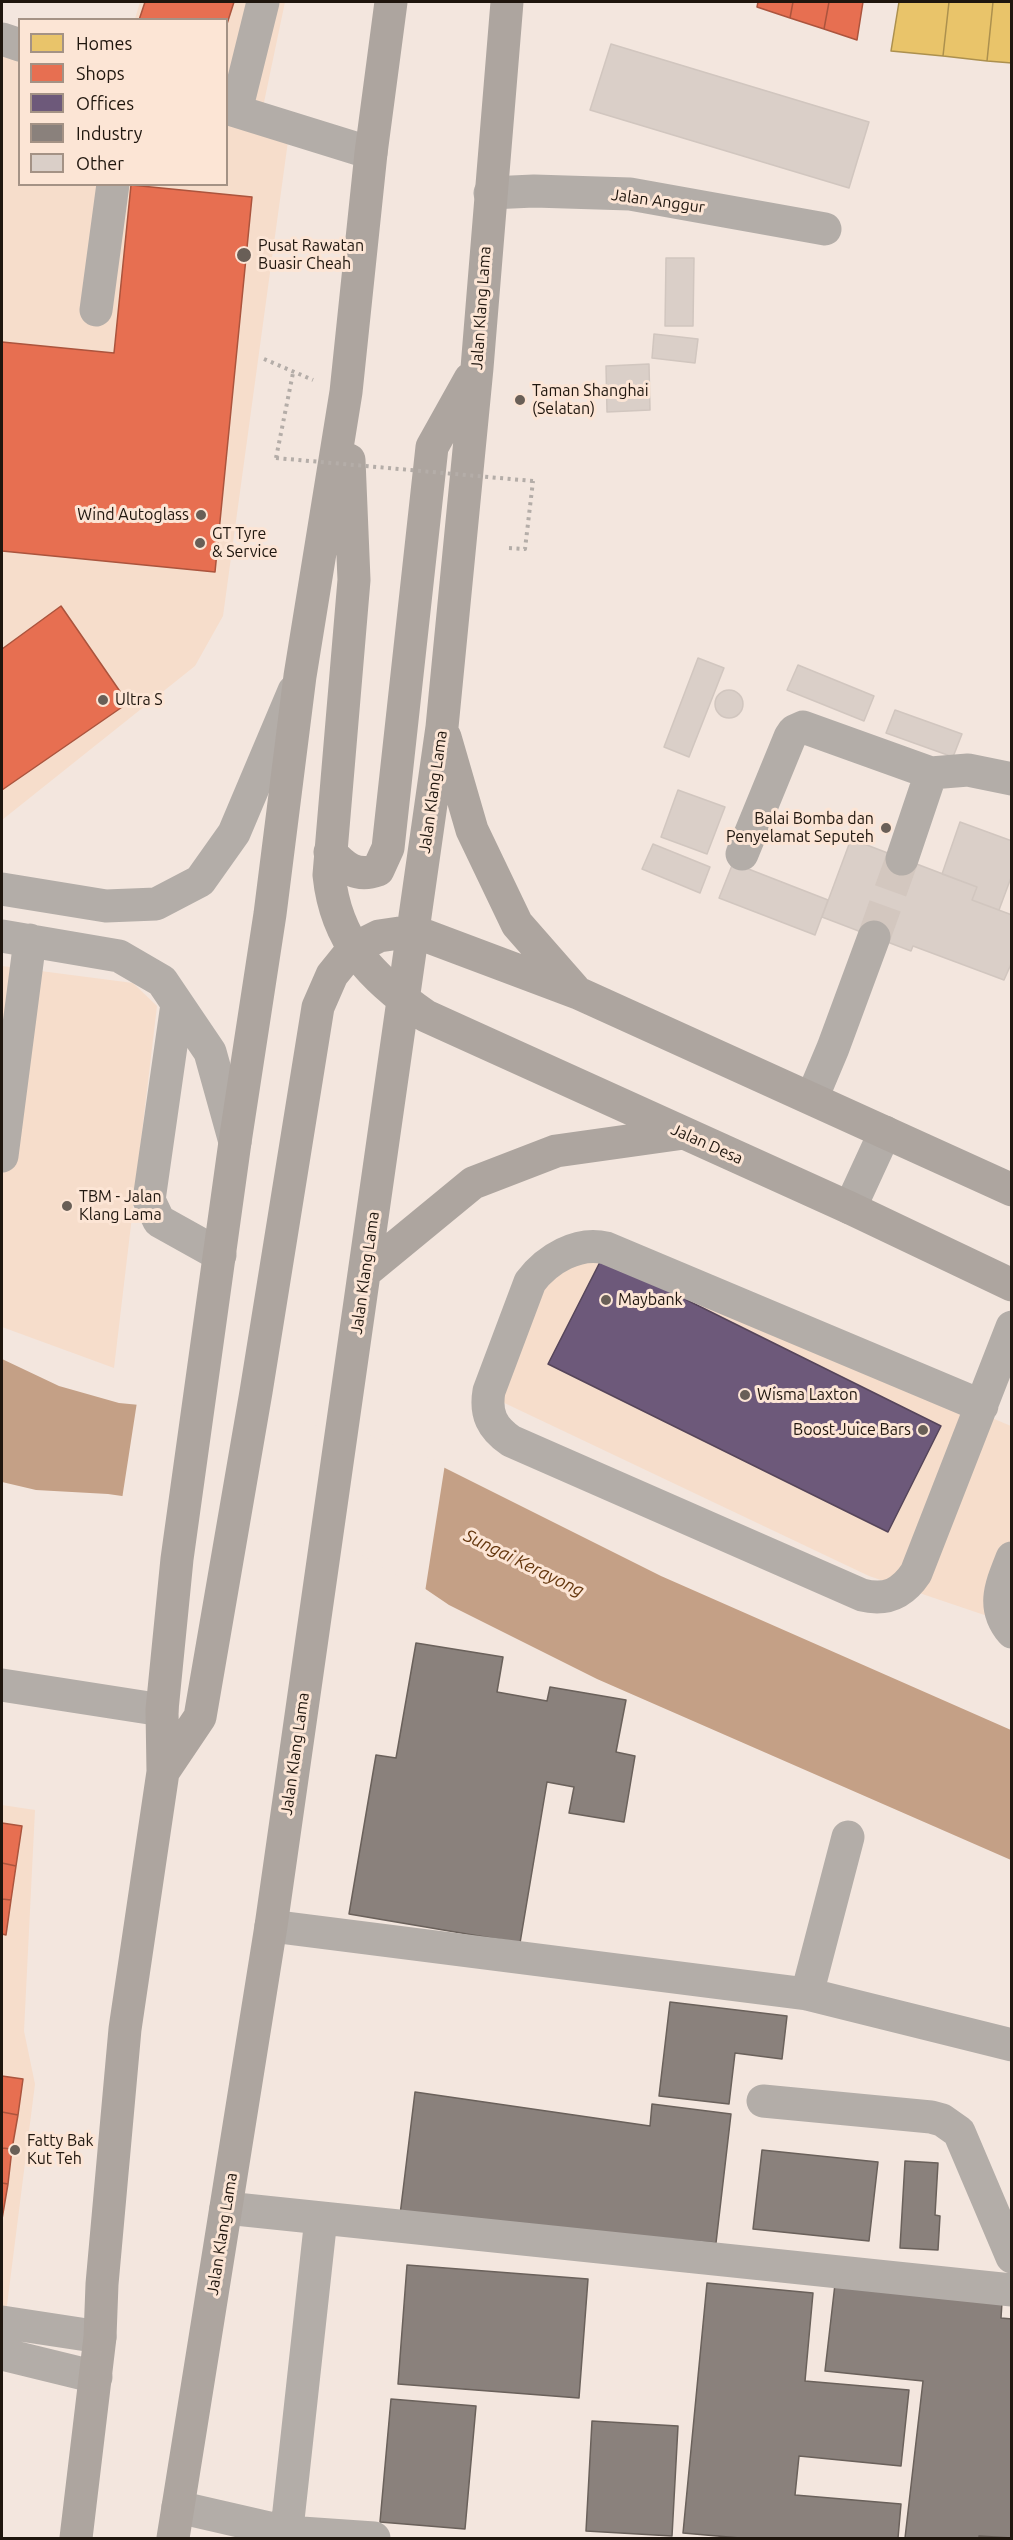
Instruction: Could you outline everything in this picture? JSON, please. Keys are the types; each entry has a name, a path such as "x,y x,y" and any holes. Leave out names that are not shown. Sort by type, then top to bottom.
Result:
{"main road":[{"path":"76,2538 100,2337 102,2284 125,2029 163,1772 162,1710 177,1559 235,1142 270,914 300,676 346,392 371,153 391,2"},
{"name":"Jalan Klang Lama","path":"173,2538 271,1926 442,727 477,368 507,2"},
{"path":"330,852 344,867 356,873 369,873 378,870 388,848 432,447 477,368"},
{"path":"346,392 354,580 330,852 332,901 341,928 352,950"},
{"path":"442,727 472,830 517,924 578,993"},
{"path":"163,1772 200,1717 256,1392 318,1007 332,975 352,950 379,936 413,931 578,993 1011,1190"},
{"name":"Jalan Desa","path":"352,950 403,1000 426,1016 471,1039 850,1208 1011,1285"},
{"path":"366,1271 473,1183 556,1151 684,1133"}],"street":[{"path":"263,2 231,110 371,153"},
{"path":"2,39 18,44"},
{"path":"96,310 113,186"},
{"name":"Jalan Anggur","path":"490,193 534,191 630,194 825,229"},
{"path":"2,889 106,906 156,904 200,881 234,833 300,676"},
{"path":"742,854 794,731 803,727 812,728 931,773 968,770 1011,779"},
{"path":"902,859 931,773"},
{"path":"812,1098 874,937"},
{"path":"2,1156 16,938 119,956 162,981 210,1052 235,1142"},
{"path":"177,1004 149,1200 159,1221 220,1255"},
{"path":"850,1208 885,1132"},
{"path":"982,1406 606,1248 586,1245 567,1252 541,1270 531,1282 489,1391 487,1405 490,1420 499,1432 511,1441 862,1595 878,1599 894,1595 907,1586 915,1573 982,1406 1011,1327"},
{"path":"1011,1558 997,1604 1001,1619 1011,1632"},
{"path":"2,1684 162,1710"},
{"path":"807,1994 848,1837"},
{"path":"271,1926 807,1994 1011,2044"},
{"path":"764,2101 931,2117 951,2125 964,2142 1011,2257"},
{"path":"226,2208 1011,2289"},
{"path":"286,2535 321,2218"},
{"path":"2,2322 100,2337"},
{"path":"2,2354 96,2377"},
{"path":"178,2507 286,2535 374,2538"}],"path":[{"path":"264,359 293,373 276,459 533,481 525,549 509,548"}],"shaded area":[{"path":"140,2 285,2 258,131 288,141 223,616 195,666 2,820 2,53 18,59 18,186 228,186 228,18 135,18"},
{"path":"2,966 133,983 157,1006 114,1368 2,1327"},
{"path":"596,1253 1011,1426 1011,1624 869,1576 496,1399 540,1283"},
{"path":"2,1805 35,1810 24,2031 35,2084 6,2313 2,2312"}],"water":[{"name":"Sungai Kerayong","path":"2,1359 59,1386 119,1403 223,1413 437,1464 661,1576 1011,1730 1011,1860 597,1679 449,1605 396,1569 362,1551 277,1524 199,1507 108,1494 36,1490 2,1482"}],"pier":[{"path":"137,1402 223,1411 363,1433 445,1464 425,1592 360,1554 276,1527 199,1510 122,1499"}],"building: Homes":[{"path":"899,2 949,2 943,56 891,51"},
{"path":"949,2 993,2 987,61 943,56"},
{"path":"993,2 1012,2 1012,63 987,61"}],"building: Shops":[{"path":"145,2 234,2 228,21 228,18 140,18"},
{"path":"758,2 793,2 790,18 757,7"},
{"path":"793,2 829,2 824,29 790,18"},
{"path":"829,2 863,2 857,40 824,29"},
{"path":"131,186 252,197 215,572 2,551 2,342 114,353"},
{"path":"61,606 128,703 2,790 2,649"},
{"path":"2,1823 22,1826 16,1866 2,1863"},
{"path":"2,1863 16,1866 11,1900 2,1899"},
{"path":"2,1899 11,1900 6,1935 2,1934"},
{"path":"2,2076 23,2079 18,2115 2,2112"},
{"path":"2,2112 18,2115 12,2149 2,2148"},
{"path":"2,2148 12,2149 8,2184 2,2183"},
{"path":"2,2183 8,2184 2,2219"}],"building: Offices":[{"name":"Wisma Laxton","path":"602,1258 941,1426 888,1532 548,1364"}],"building: Industry":[{"path":"416,1643 503,1657 497,1692 547,1701 550,1687 626,1700 616,1752 635,1756 624,1822 569,1813 574,1787 547,1782 520,1943 349,1914 376,1755 396,1758"},
{"path":"670,2002 787,2016 782,2059 735,2053 729,2104 659,2096"},
{"path":"415,2092 650,2126 652,2104 731,2114 716,2243 400,2215"},
{"path":"762,2150 878,2162 869,2241 753,2229"},
{"path":"905,2161 938,2163 935,2215 940,2216 938,2250 900,2248"},
{"path":"407,2265 588,2279 579,2398 398,2384"},
{"path":"707,2283 813,2293 805,2381 909,2390 901,2466 799,2456 795,2495 901,2504 898,2538 740,2538 683,2533"},
{"path":"835,2284 1002,2302 1001,2318 1012,2319 1012,2538 979,2536 979,2538 905,2538 923,2381 825,2371"},
{"path":"391,2399 476,2406 465,2529 380,2522"},
{"path":"592,2421 678,2426 672,2536 586,2531"}],"building: Other":[{"path":"611,44 869,122 849,188 590,110"},
{"path":"666,258 694,258 693,326 665,326"},
{"path":"654,334 698,339 695,363 652,358"},
{"path":"649,364 650,410 607,412 606,366"},
{"path":"698,658 724,668 689,757 664,747"},
{"path":"798,665 874,696 864,721 787,690"},
{"path":"729,690 739,694 743,704 739,714 729,718 719,714 715,704 719,694"},
{"path":"895,710 962,734 953,757 886,733"},
{"path":"678,790 725,807 707,854 661,837"},
{"path":"960,822 1012,841 1012,875 999,910 972,900 977,887 942,874"},
{"path":"851,839 977,887 972,900 1012,915 1012,962 1004,980 913,946 911,951 822,917"},
{"path":"653,844 710,867 700,893 642,869"},
{"path":"733,863 828,900 815,935 719,898"}],"tunnel":[{"path":"874,937 902,859"}],"place":[{"name":"Pusat Rawatan Buasir Cheah","path":"244,255"},
{"name":"Taman Shanghai (Selatan)","path":"520,400"},
{"name":"Wind Autoglass","path":"201,515"},
{"name":"GT Tyre & Service","path":"200,543"},
{"name":"Ultra S","path":"103,700"},
{"name":"Balai Bomba dan Penyelamat Seputeh","path":"886,828"},
{"name":"TBM - Jalan Klang Lama","path":"67,1206"},
{"name":"Maybank","path":"606,1300"},
{"name":"Wisma Laxton","path":"745,1395"},
{"name":"Boost Juice Bars","path":"923,1430"},
{"name":"Fatty Bak Kut Teh","path":"15,2150"}]}
